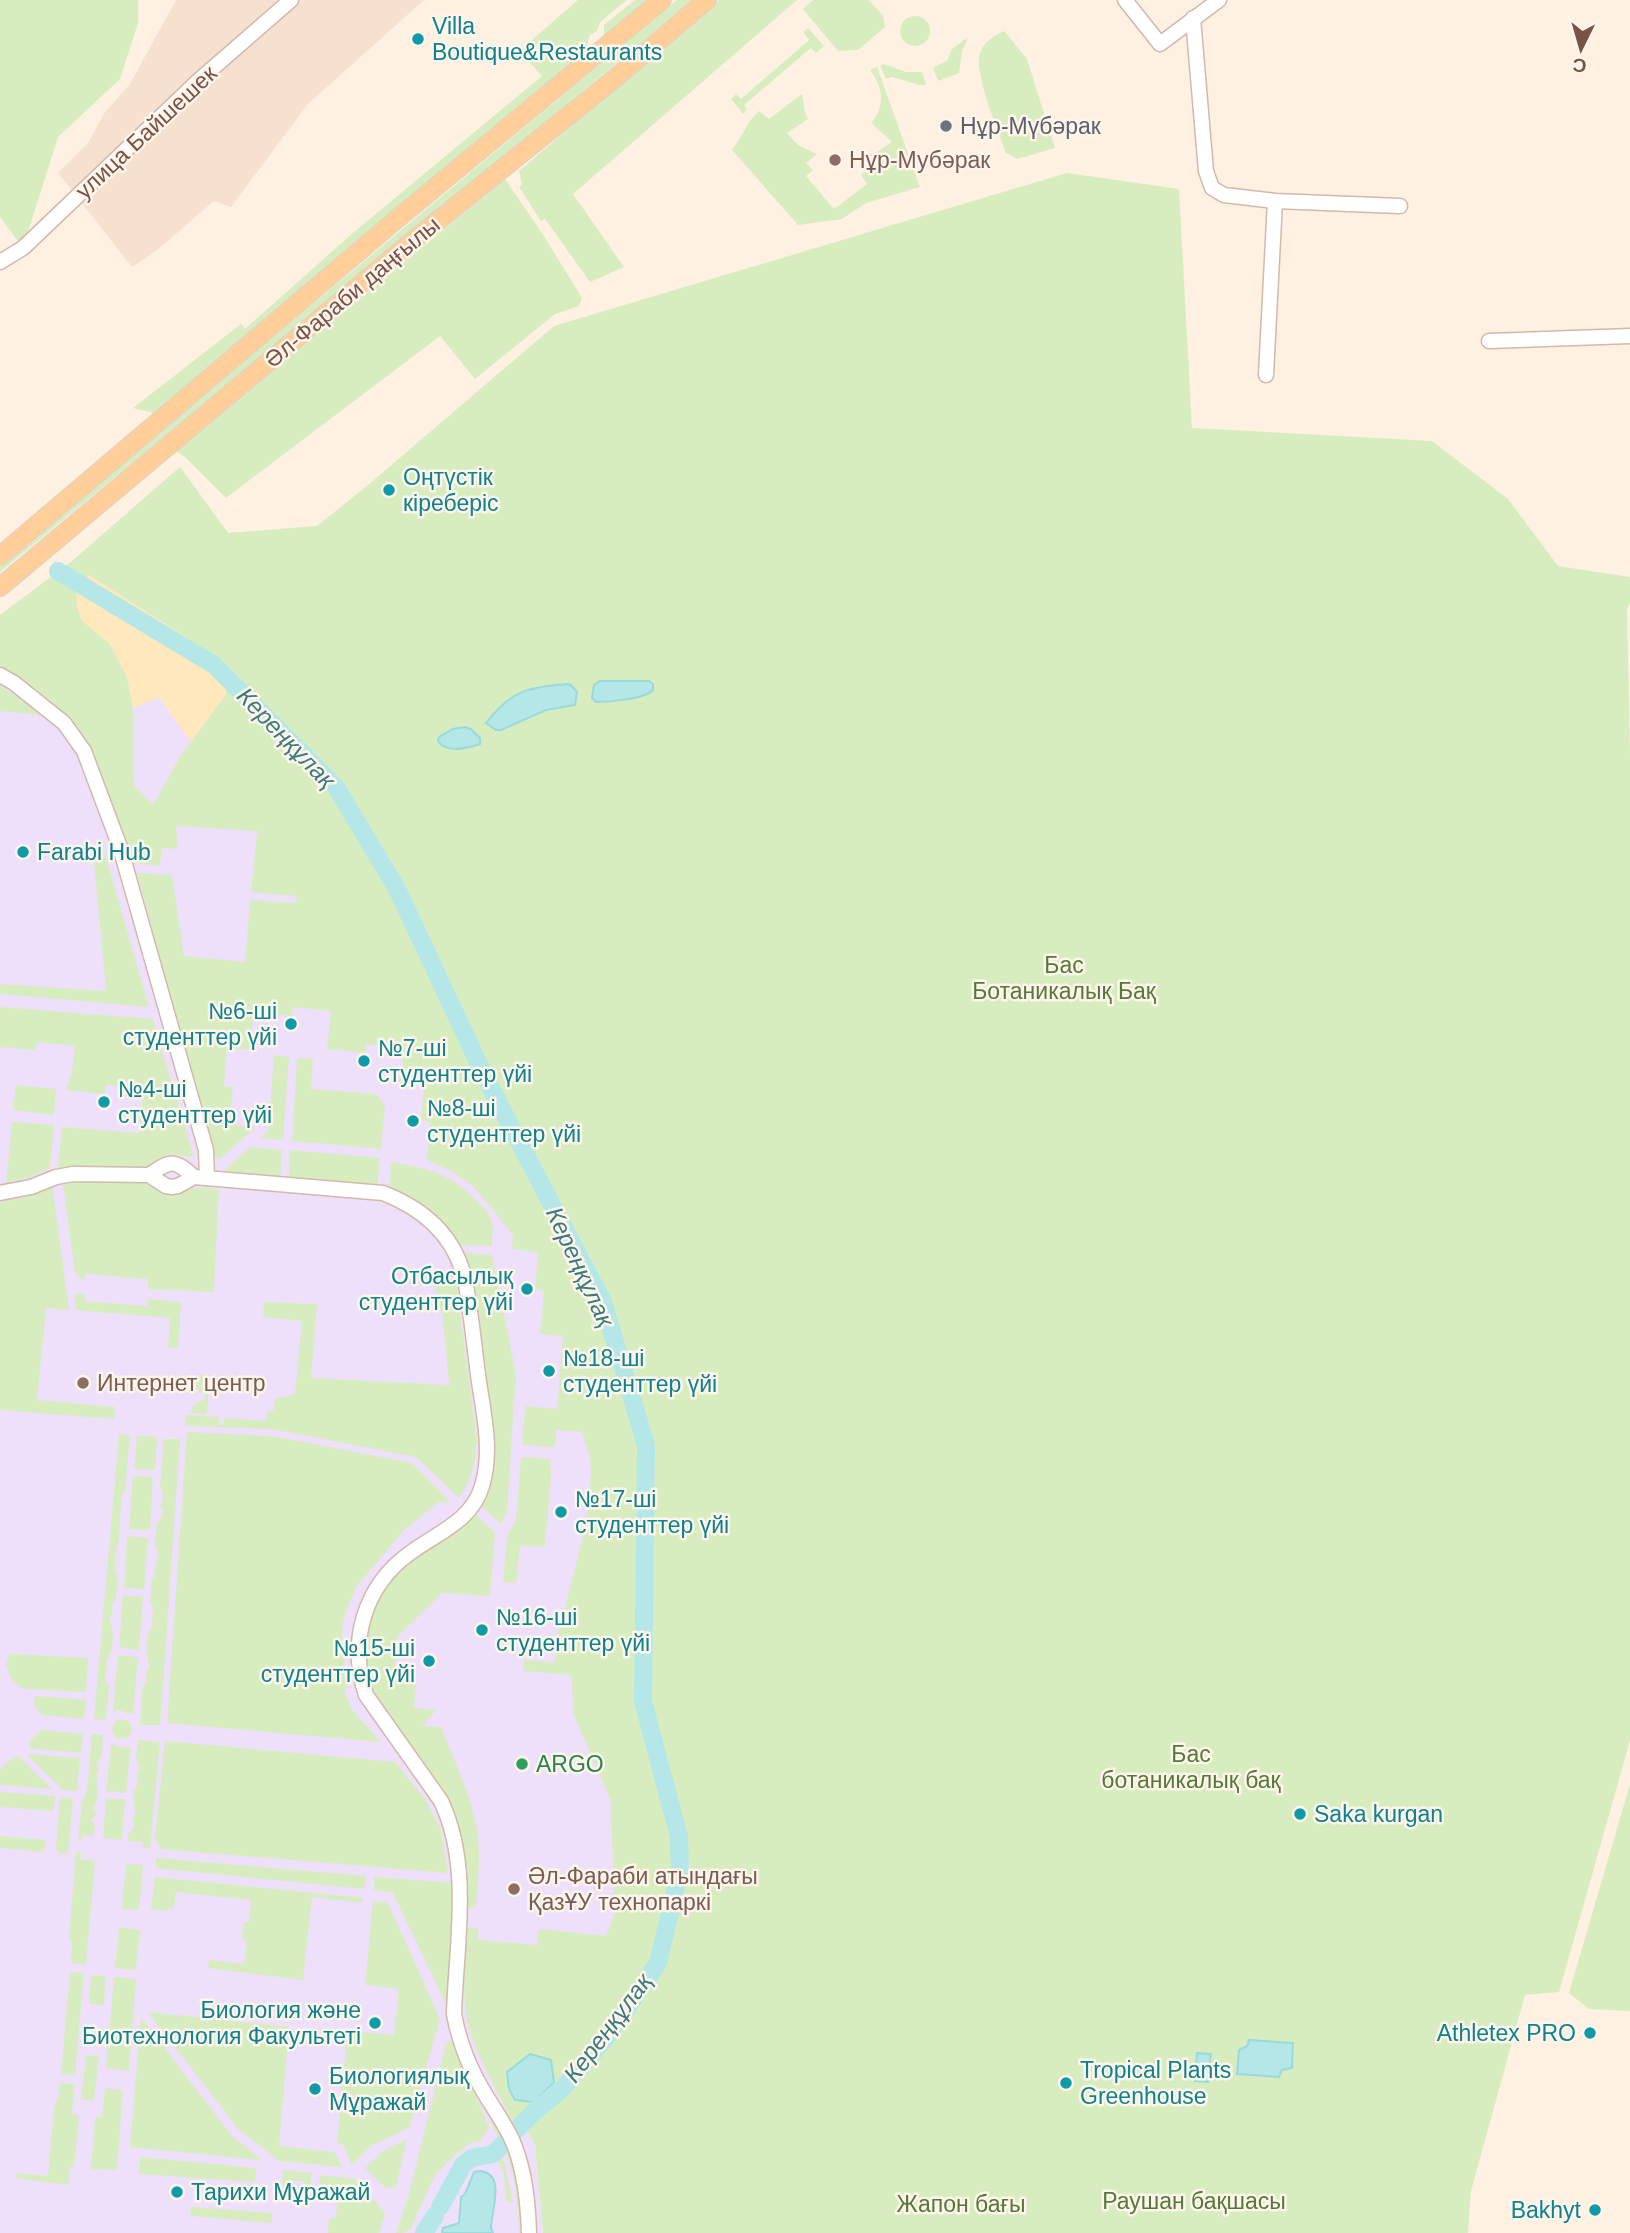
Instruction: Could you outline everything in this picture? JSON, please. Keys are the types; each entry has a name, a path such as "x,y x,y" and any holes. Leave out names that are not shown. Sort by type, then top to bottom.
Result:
{"main road":[{"name":"Әл-Фараби даңғылы","path":"0,556 397,219 662,0"},
{"name":"Әл-Фараби даңғылы","path":"0,587 398,253 607,85 707,0"}],"street":[{"name":"улица Байшешек","path":"0,262 23,248 198,81 291,0"},
{"path":"1125,0 1160,44 1219,0"},
{"path":"1193,19 1206,172 1212,188 1224,195 1275,201 1400,206"},
{"path":"1266,375 1275,201"},
{"path":"1489,341 1630,336"},
{"path":"0,675 64,723 84,751 120,847 206,1150 201,1178"},
{"path":"149,1175 166,1164 173,1163 180,1164 201,1178"},
{"path":"0,1193 73,1174 149,1175 172,1187 201,1178 383,1193 416,1210 440,1229 454,1248 462,1264 467,1290 487,1444 482,1488 469,1512 409,1553 378,1585 363,1617 357,1656 366,1695 441,1801 455,1838 459,1879 454,2014 458,2035 475,2077 513,2143 524,2176 529,2233"}],"shaded area":[{"path":"176,0 424,0 308,104 231,207 214,201 156,251 132,267 58,173 88,143 105,112 130,84"},
{"path":"180,467 228,533 259,531 570,1251 642,1958 493,2064 535,2145 543,2233 0,2233 0,615 71,562"}],"green space":[{"path":"0,0 138,0 138,23 120,79 58,137 23,248 0,217"},
{"path":"578,0 627,0 600,22 597,31 590,35 584,55 154,413 133,408 241,324 245,329 354,232 542,76 519,51"},
{"path":"635,0 650,0 604,38 604,25"},
{"path":"677,0 693,0 0,572 0,565"},
{"path":"719,0 797,0 573,194 624,267 590,282 545,219 541,221 519,187 522,184 519,171"},
{"path":"813,0 869,0 883,16 885,27 858,50 838,51 803,9"},
{"path":"915,16 926,20 930,31 926,42 915,46 904,42 900,31 904,20"},
{"path":"808,28 824,46 816,53 811,48 744,105 747,109 743,114 731,99 736,94 741,99 809,40 803,32"},
{"path":"1004,31 1027,59 1055,148 1017,159 1006,153 980,75 980,53 984,45"},
{"path":"968,37 962,52 959,73 938,81 933,68 948,60 951,50"},
{"path":"880,65 906,72 922,72 926,85 892,77 886,79"},
{"path":"877,67 920,187 866,203 842,219 798,225 732,150 759,111 769,119 802,94 808,119 787,133 798,145 817,154 806,163 813,170 806,176 834,209 867,184 861,175 868,168 858,158 877,152 892,142 871,123 881,103 878,83 870,70"},
{"name":"Бас ботаникалық бақ","path":"1067,173 1179,189 1192,428 1432,441 1508,499 1558,566 1630,577 1630,602 1627,609 1630,756 1630,1739 1559,1992 1525,1995 1471,2191 1468,2233 543,2233 535,2145 519,2114 512,2121 486,2069 469,2028 464,1994 467,1928 478,1928 478,1940 537,1945 539,1929 606,1936 613,1919 611,1801 573,1713 572,1675 523,1671 524,1660 555,1662 556,1643 586,1524 591,1473 590,1457 582,1432 556,1430 555,1447 522,1445 525,1406 557,1409 563,1336 540,1334 544,1291 535,1289 538,1252 512,1249 513,1235 472,1185 427,1160 430,1122 421,1121 424,1084 398,1081 402,1073 404,1048 366,1044 365,1053 327,1049 331,1011 293,1007 292,1016 254,1012 251,1038 254,1050 227,1048 224,1086 233,1087 230,1125 256,1127 220,1159 214,1157 137,873 172,875 184,956 245,962 250,900 296,903 297,896 251,892 257,831 176,826 178,849 162,848 160,866 133,863 92,753 78,728 52,702 0,666 0,615 71,562 180,467 228,533 317,526 554,326","holes":["110,644 226,694 180,757 153,805 135,787 133,708 127,677"]},
{"path":"505,179 582,298 579,306 555,314 475,379 440,336 226,498 176,451"},
{"path":"0,685 42,715 0,711"},
{"path":"104,850 149,1007 0,994 0,984 106,991 94,862"},
{"path":"0,1007 153,1019 194,1157 168,1154 146,1167 58,1168 62,1127 139,1133 144,1089 106,1085 104,1094 66,1090 75,1046 37,1042 35,1050 0,1047"},
{"path":"274,1055 289,1057 283,1140 259,1138 268,1132"},
{"path":"297,1058 313,1059 311,1089 376,1094 385,1105 381,1149 292,1141"},
{"path":"16,1085 56,1089 54,1115 13,1110"},
{"path":"12,1122 54,1125 50,1168 28,1178 6,1183"},
{"path":"250,1147 282,1150 280,1179 229,1174 224,1170"},
{"path":"290,1150 380,1158 377,1188 289,1180"},
{"path":"391,1162 436,1172 464,1189 490,1216 492,1246 460,1245 445,1227 428,1213 389,1190"},
{"path":"87,1180 141,1182 164,1193 178,1194 199,1187 219,1189 214,1292 148,1289 148,1279 85,1274 84,1281 75,1273 63,1184"},
{"path":"52,1184 69,1310 46,1308 37,1400 115,1407 114,1419 0,1410 0,1202 31,1196"},
{"path":"464,1253 492,1255 516,1374 507,1512 501,1524 480,1505 491,1430 469,1267"},
{"path":"450,1270 457,1289 477,1439 472,1470 459,1498 416,1457 272,1429 185,1426 186,1415 219,1417 219,1425 224,1425 224,1418 266,1421 267,1411 273,1411 275,1399 295,1394 302,1321 263,1317 264,1302 317,1304 311,1378 449,1385 443,1319 432,1273"},
{"path":"75,1293 84,1294 85,1301 147,1306 148,1299 181,1302 178,1348 168,1347 170,1318 76,1310"},
{"path":"210,1375 207,1414 191,1413 192,1407 204,1401 205,1393 201,1393 195,1384 195,1378"},
{"path":"187,1432 272,1436 412,1463 451,1502 439,1502 404,1530 357,1586 343,1622 346,1696 353,1711 381,1742 167,1723"},
{"path":"119,1434 130,1436 125,1490 121,1496 119,1540 115,1554 115,1571 118,1575 116,1597 111,1608 113,1614 109,1618 113,1641 106,1661 106,1684 109,1685 106,1720 94,1719"},
{"path":"137,1436 157,1437 155,1470 134,1469"},
{"path":"164,1439 180,1439 160,1725 140,1725 142,1689 147,1680 145,1673 150,1668 147,1645 154,1613 150,1600 152,1578 155,1577 155,1561 159,1556 155,1544 157,1522 160,1521 163,1511 160,1505 163,1501 160,1488"},
{"path":"521,1457 550,1459 545,1547 520,1546 516,1583 503,1582 507,1536 516,1520"},
{"path":"133,1476 153,1477 150,1530 129,1529"},
{"path":"476,1515 495,1533 490,1596 442,1593 397,1637 394,1681 416,1683 414,1708 436,1710 422,1726 441,1727 464,1785 475,1820 478,1842 476,1908 464,1907 464,1859 454,1812 442,1789 381,1706 370,1683 365,1659 370,1621 381,1594 392,1578 414,1556 442,1541"},
{"path":"127,1536 148,1538 144,1589 124,1588"},
{"path":"123,1595 143,1597 139,1650 119,1647"},
{"path":"10,1654 88,1658 86,1692 21,1687 12,1679 6,1664"},
{"path":"118,1655 138,1657 133,1714 118,1710 113,1713"},
{"path":"35,1696 86,1700 84,1719 42,1715 34,1704"},
{"path":"122,1719 129,1722 132,1729 129,1736 122,1739 115,1736 112,1729 115,1722"},
{"path":"41,1730 83,1734 81,1753 29,1748 30,1741"},
{"path":"92,1734 103,1735 102,1754 97,1763 98,1796 93,1808 96,1814 91,1820 95,1825 93,1836 82,1835 81,1841 78,1841 82,1802 87,1791"},
{"path":"138,1740 160,1742 150,1849 143,1848 143,1842 128,1841 128,1835 134,1827 133,1792 137,1786 137,1773 140,1768 136,1757"},
{"path":"165,1741 395,1762 425,1799 441,1829 448,1873 161,1849 155,1838"},
{"path":"111,1744 124,1748 131,1746 126,1793 106,1791"},
{"path":"26,1754 80,1758 77,1791 63,1790"},
{"path":"17,1755 52,1789 0,1785 0,1769"},
{"path":"1630,1784 1630,2011 1589,2009 1569,1993"},
{"path":"0,1792 55,1796 54,1811 0,1807"},
{"path":"60,1797 73,1798 68,1852 61,1855 56,1849"},
{"path":"106,1798 125,1799 122,1840 103,1838"},
{"path":"0,1836 44,1840 46,1846 43,1852 0,1848"},
{"path":"76,1852 81,1852 80,1859 95,1861 86,1965 71,1963 72,1945 69,1937"},
{"path":"156,1858 366,1876 364,1889 156,1868"},
{"path":"126,1864 143,1865 139,1910 122,1909"},
{"path":"155,1877 363,1898 362,1903 312,1897 303,1980 208,1968 209,1960 244,1964 247,1940 242,1939 244,1922 249,1922 251,1900 176,1892 174,1908 168,1907 167,1911 151,1909"},
{"path":"374,1877 453,1883 450,1993 446,2004 393,1893 374,1890"},
{"path":"373,1901 388,1903 440,2019 409,2128 371,2146 352,2165 343,2144 337,2143 347,2034 349,2031 394,2035 399,1989 365,1985"},
{"path":"119,1927 140,1930 136,1970 115,1968"},
{"path":"70,1972 84,1973 75,2075 61,2074"},
{"path":"91,1975 106,1976 104,2005 89,2004"},
{"path":"114,1977 136,1979 129,2071 106,2068"},
{"path":"148,2012 289,2027 279,2146 334,2152 342,2167 279,2161 238,2129"},
{"path":"141,2017 231,2135 262,2160 130,2147"},
{"path":"454,2040 489,2128 480,2141 467,2144 435,2175 411,2228 403,2233 396,2233 409,2194 447,2041"},
{"path":"86,2055 99,2056 94,2101 81,2099"},
{"path":"60,2083 75,2084 72,2114 79,2116 74,2167 70,2167 68,2185 16,2178 16,2173 48,2176 54,2108"},
{"path":"105,2088 123,2090 117,2170 91,2169 95,2117 102,2117"},
{"path":"490,2121 496,2122 513,2163 523,2233 519,2233 513,2175 504,2147"},
{"path":"407,2139 396,2187 387,2189 365,2168 382,2152"},
{"path":"475,2147 496,2149 504,2162 513,2202 506,2202 504,2175 497,2160 484,2161 474,2164 461,2175 442,2211 436,2208 460,2155"},
{"path":"140,2157 256,2168 255,2182 139,2174"},
{"path":"283,2170 312,2173 307,2192 304,2191 304,2181 294,2181 293,2190 290,2190 290,2185 282,2185"},
{"path":"320,2175 356,2179 385,2213 379,2233 328,2233 329,2218 336,2218 338,2190 319,2188"},
{"path":"191,2207 272,2213 272,2223 190,2216"}],"sand":[{"path":"89,575 189,639 223,665 228,673 226,694 191,742 159,697 133,708 127,677 110,644 82,621 77,607 78,588"}],"water":[{"path":"600,681 649,681 653,684 653,690 635,698 596,702 592,698 594,685"},
{"path":"567,684 577,692 575,705 546,710 501,730 496,730 486,723 512,697 530,689"},
{"path":"465,727 480,738 480,744 452,749 446,748 438,741 439,737 453,729"},
{"path":"1249,2040 1293,2043 1292,2068 1282,2070 1279,2077 1237,2074 1239,2050 1247,2046"},
{"path":"1197,2053 1211,2054 1208,2082 1195,2081"},
{"path":"530,2054 551,2060 554,2082 534,2102 515,2100 509,2089 507,2072"},
{"path":"474,2172 487,2173 495,2184 491,2227 493,2233 442,2233 443,2228 459,2223 461,2197 465,2194"}],"waterway":[{"name":"Кереңқұлақ","path":"58,571 214,665 336,787 397,889 485,1077 603,1302 646,1445 643,1701 679,1837 680,1871 658,1963 606,2038 563,2088 516,2130"},
{"name":"Кереңқұлақ","path":"440,2207 463,2165 472,2158 493,2154 504,2143"},
{"name":"Кереңқұлақ","path":"424,2233 435,2216"}],"place":[{"name":"Villa Boutique&Restaurants","path":"418,39"},
{"name":"Нұр-Мүбәрак","path":"946,126"},
{"name":"Нұр-Мубәрак","path":"835,160"},
{"name":"Оңтүстік кіреберіс","path":"389,490"},
{"name":"Farabi Hub","path":"23,852"},
{"name":"№6-ші студенттер үйі","path":"291,1024"},
{"name":"№7-ші студенттер үйі","path":"364,1061"},
{"name":"№4-ші студенттер үйі","path":"104,1102"},
{"name":"№8-ші студенттер үйі","path":"413,1121"},
{"name":"Отбасылық студенттер үйі","path":"527,1289"},
{"name":"№18-ші студенттер үйі","path":"549,1371"},
{"name":"Интернет центр","path":"83,1383"},
{"name":"№17-ші студенттер үйі","path":"561,1512"},
{"name":"№16-ші студенттер үйі","path":"482,1630"},
{"name":"№15-ші студенттер үйі","path":"429,1661"},
{"name":"ARGO","path":"522,1764"},
{"name":"Saka kurgan","path":"1300,1814"},
{"name":"Әл-Фараби атындағы ҚазҰУ технопаркі","path":"514,1889"},
{"name":"Биология және Биотехнология Факультеті","path":"375,2023"},
{"name":"Athletex PRO","path":"1590,2033"},
{"name":"Tropical Plants Greenhouse","path":"1066,2083"},
{"name":"Биологиялық Мұражай","path":"315,2089"},
{"name":"Тарихи Мұражай","path":"177,2192"},
{"name":"Bakhyt","path":"1595,2210"}],"park label":[{"name":"Бас Ботаникалық Бақ","path":"1064,978"},
{"name":"Раушан бақшасы","path":"1194,2201"},
{"name":"Жапон бағы","path":"961,2204"}]}
